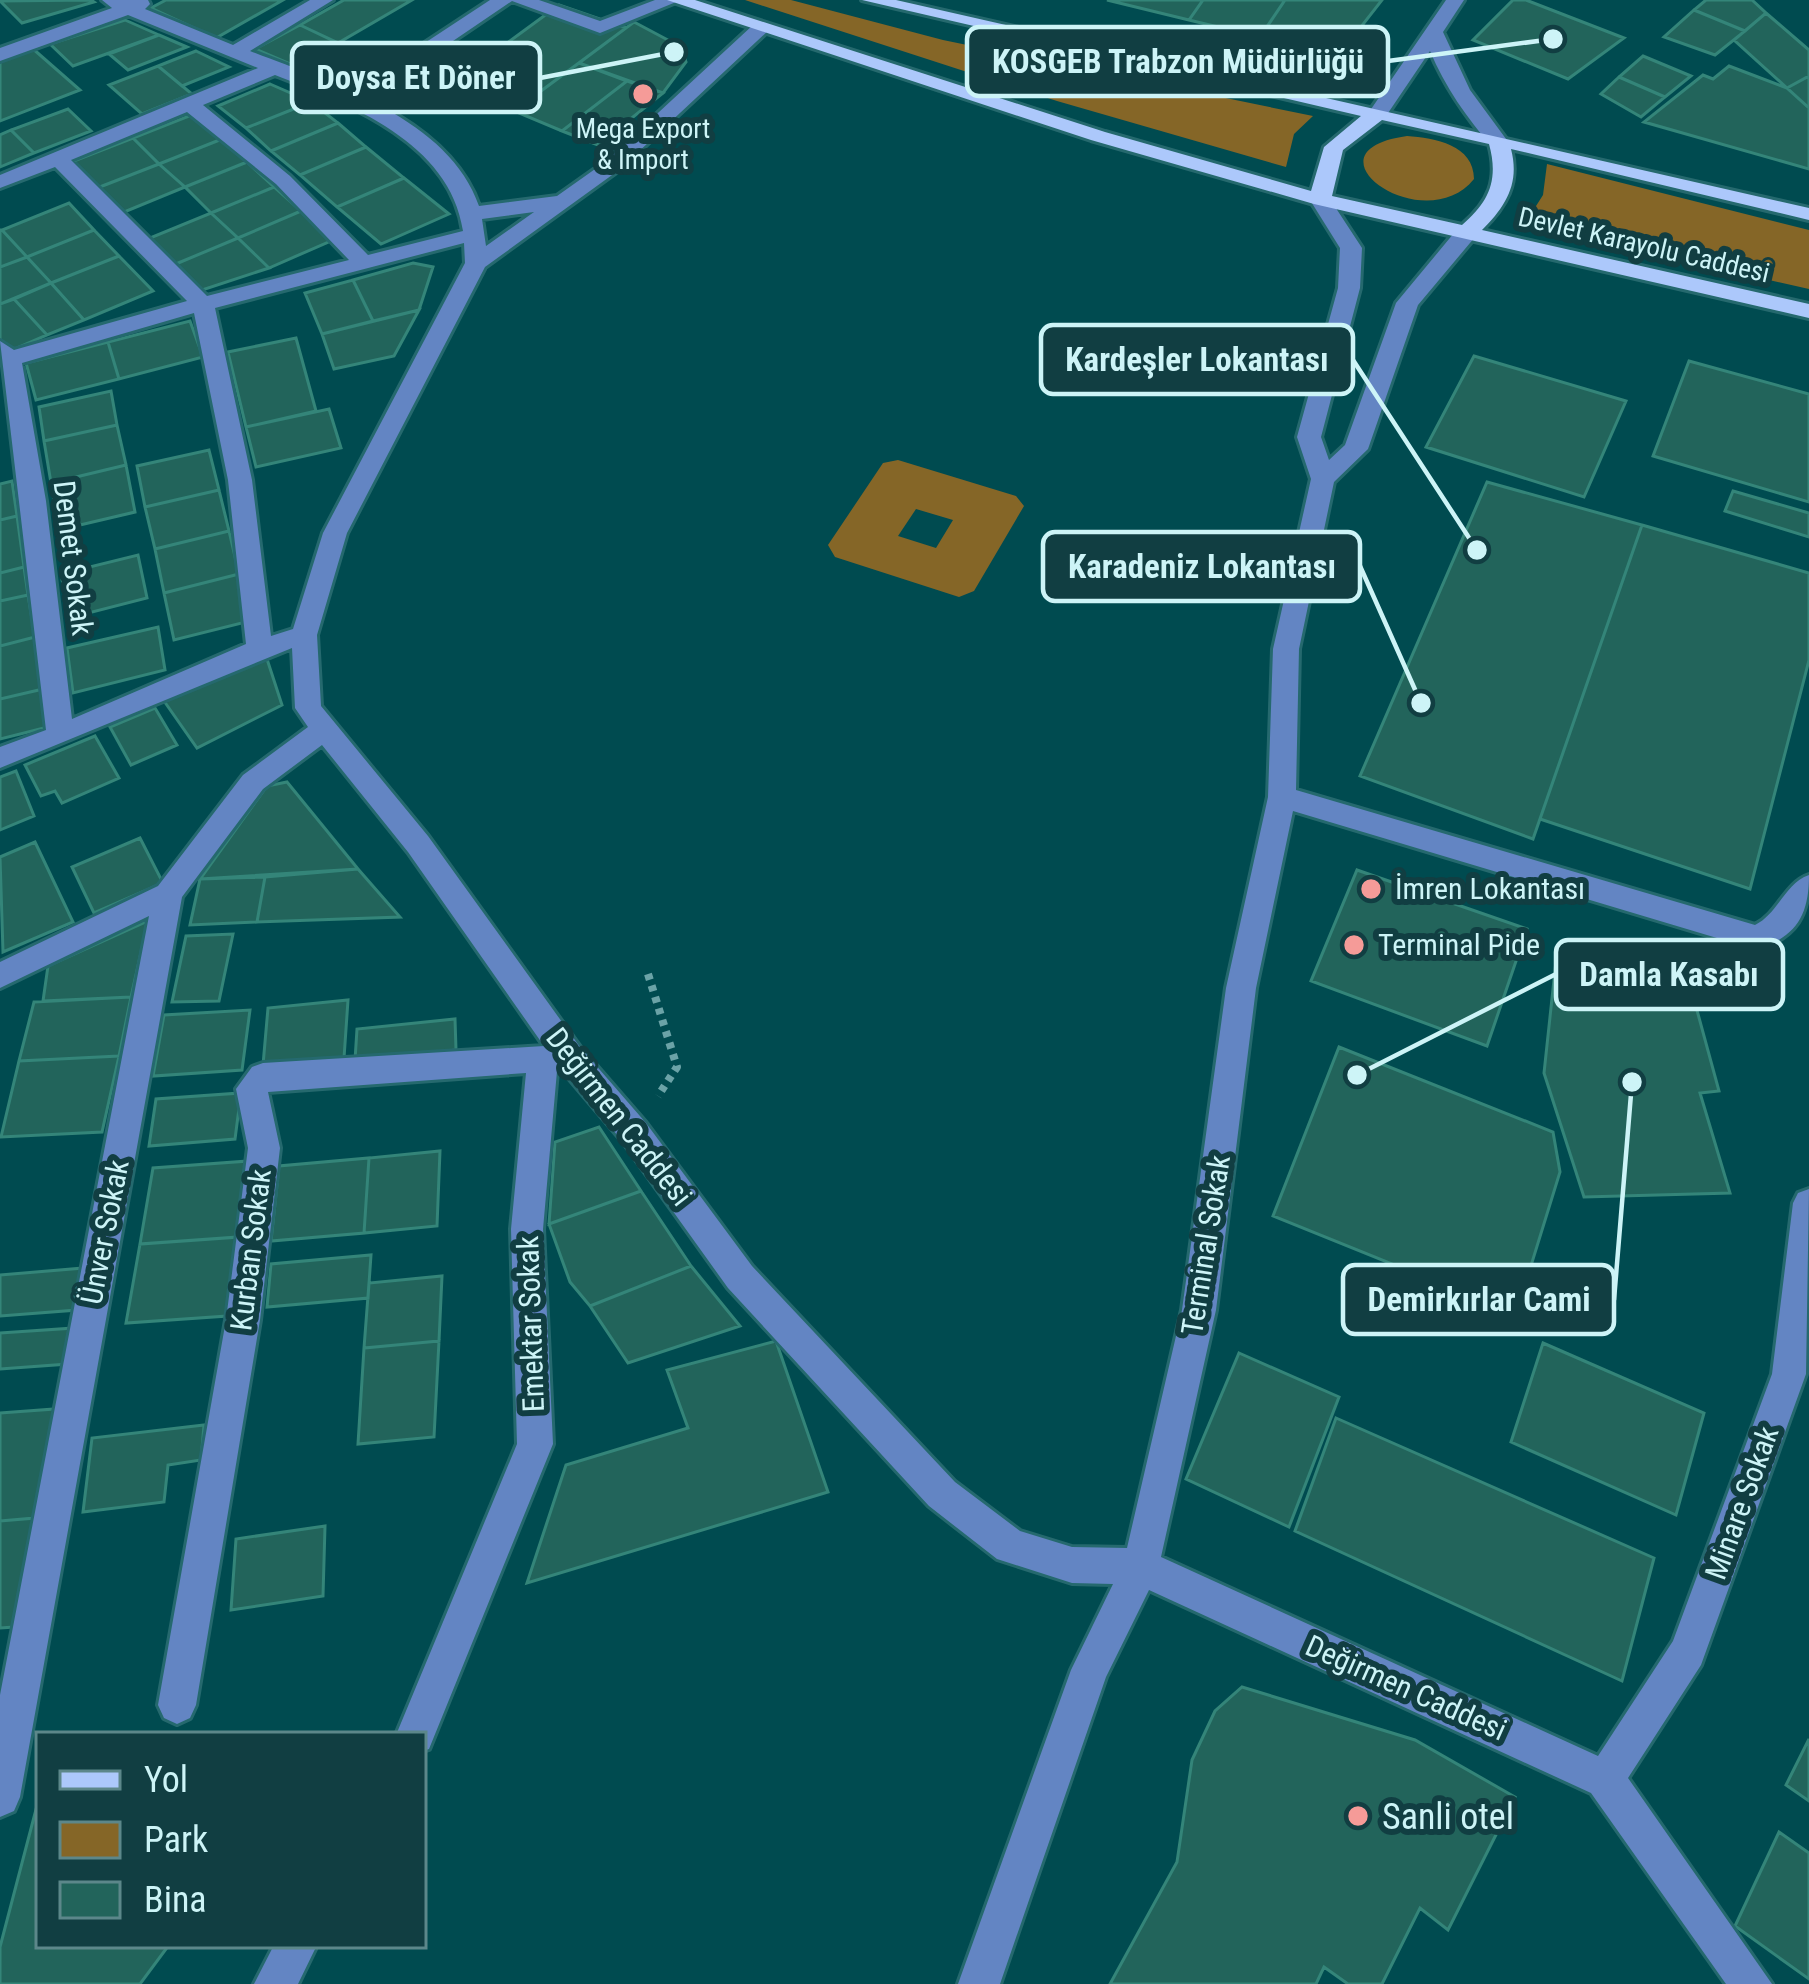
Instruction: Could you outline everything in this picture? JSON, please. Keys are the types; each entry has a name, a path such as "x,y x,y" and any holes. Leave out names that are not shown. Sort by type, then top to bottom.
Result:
{"main road":[{"name":"Devlet Karayolu Caddesi","path":"674,0 1321,200 1809,311"},
{"path":"871,0 1809,214"},
{"path":"1321,200 1329,150 1344,132 1377,115"},
{"name":"Devlet Karayolu Caddesi","path":"1467,232 1491,212 1503,192 1508,168 1499,143"}],"street":[{"path":"0,44 120,5 150,0"},
{"path":"231,54 324,0"},
{"path":"418,56 503,0"},
{"path":"521,0 600,27 674,0"},
{"path":"1377,115 1455,0"},
{"path":"0,55 120,5"},
{"name":"Değirmen Caddesi","path":"120,5 367,109 426,147 459,182 473,224 476,263 335,533 304,635 308,708 418,844 556,1058 635,1133 740,1277 942,1494 1010,1546 1072,1565 1141,1567 1605,1779 1751,1984"},
{"path":"476,263 612,166 760,29"},
{"path":"1433,31 1444,65 1468,108 1499,143"},
{"path":"0,182 272,69"},
{"path":"191,105 283,180 364,263"},
{"path":"58,158 202,305 240,480 260,649"},
{"name":"Terminal Sokak","path":"979,1984 1090,1670 1141,1567 1199,1310 1241,988 1282,797 1286,649 1323,479 1310,437 1349,288 1351,248 1321,200"},
{"path":"3,357 364,263 473,224 563,201"},
{"name":"Terminal Sokak","path":"1323,479 1356,449 1407,302 1467,232"},
{"name":"Demet Sokak","path":"3,357 34,501 60,734"},
{"path":"0,758 304,635"},
{"name":"Ünver Sokak","path":"0,1797 168,893 253,782 325,728"},
{"path":"1282,797 1757,938 1774,929 1809,886"},
{"path":"0,976 168,893"},
{"name":"Kurban Sokak","path":"176,1705 246,1298 264,1148 252,1089 263,1076 556,1058"},
{"name":"Emektar Sokak","path":"416,1732 535,1444 527,1229 556,1058"},
{"name":"Minare Sokak","path":"1605,1779 1688,1652 1799,1378 1809,1203"},
{"path":"275,1984 295,1948"}],"path":[{"path":"648,974 677,1066"}],"green space":[{"path":"745,0 791,0 943,40 1313,116 1294,134 1286,167 1057,101"},
{"path":"1407,136 1460,151 1474,179 1452,196 1427,201 1402,197 1380,186 1367,173 1364,158 1376,145"},
{"path":"1547,164 1809,230 1809,289 1524,225 1543,195"},
{"path":"898,460 1016,496 1024,506 974,591 959,597 835,557 828,545 883,463","holes":["916,509 953,520 936,548 898,536"]}],"building":[{"path":"91,0 94,2 22,23 0,1"},
{"path":"166,0 283,0 216,38 151,8"},
{"path":"344,0 412,0 338,43 300,25"},
{"path":"1107,0 1203,0 1189,20"},
{"path":"1203,0 1285,0 1260,37 1189,20"},
{"path":"1285,0 1382,0 1357,32 1303,45 1260,37"},
{"path":"1513,0 1526,0 1624,38 1568,79 1473,40"},
{"path":"1706,0 1752,0 1766,13 1745,31 1694,10"},
{"path":"559,5 626,28 514,111 447,87"},
{"path":"1694,10 1745,31 1715,55 1664,37"},
{"path":"1766,13 1809,50 1809,76 1787,88 1734,40"},
{"path":"125,20 159,35 73,66 50,44"},
{"path":"634,22 681,47 686,62 663,93 579,63"},
{"path":"300,25 338,43 297,67 255,49"},
{"path":"159,35 187,47 128,70 109,54"},
{"path":"32,48 80,90 0,121 0,60"},
{"path":"196,51 229,67 182,86 158,66"},
{"path":"1643,56 1691,76 1665,97 1619,77"},
{"path":"579,63 627,81 562,131 514,111"},
{"path":"158,66 192,94 142,114 109,85"},
{"path":"1729,66 1787,88 1809,108 1809,169 1644,122 1703,75 1713,79"},
{"path":"1809,76 1809,108 1787,88"},
{"path":"1619,77 1665,97 1641,117 1601,94"},
{"path":"627,81 663,93 598,145 562,131"},
{"path":"270,84 311,102 246,128 218,106"},
{"path":"311,102 338,123 271,151 246,128"},
{"path":"68,109 91,131 34,153 11,130"},
{"path":"194,114 222,139 159,164 133,138"},
{"path":"338,123 366,147 300,175 271,151"},
{"path":"11,130 34,153 0,167 0,135"},
{"path":"133,138 159,164 92,190 66,164"},
{"path":"222,139 247,162 185,187 159,164"},
{"path":"366,147 404,178 337,207 300,175"},
{"path":"247,162 274,187 211,213 185,187"},
{"path":"159,164 185,187 117,215 92,190"},
{"path":"404,178 449,214 381,244 337,207"},
{"path":"274,187 301,211 238,238 211,213"},
{"path":"69,203 94,230 27,257 2,230"},
{"path":"301,211 333,240 269,268 238,238"},
{"path":"211,213 238,238 171,266 145,240"},
{"path":"2,230 27,257 0,267"},
{"path":"94,230 119,256 51,283 27,257"},
{"path":"238,238 269,268 196,292 171,266"},
{"path":"119,256 153,291 84,320 51,283"},
{"path":"27,257 51,283 0,304 0,267"},
{"path":"413,263 433,267 419,310 373,321 353,280"},
{"path":"353,280 373,321 322,334 305,293"},
{"path":"51,283 84,320 47,335 14,299"},
{"path":"14,299 47,335 8,352 0,343 0,304"},
{"path":"419,310 394,356 334,369 322,334"},
{"path":"190,321 203,357 119,379 108,342"},
{"path":"296,338 316,411 246,427 228,352"},
{"path":"108,342 119,379 36,400 26,363"},
{"path":"1474,356 1626,401 1584,497 1426,447"},
{"path":"1689,361 1809,394 1809,502 1653,456"},
{"path":"111,391 117,425 44,441 39,407"},
{"path":"329,409 341,448 256,467 246,427"},
{"path":"117,425 126,465 51,483 44,441"},
{"path":"209,450 219,490 145,507 137,466"},
{"path":"126,465 135,512 59,530 51,483"},
{"path":"12,481 17,516 0,520 0,484"},
{"path":"1487,482 1642,525 1533,839 1360,776"},
{"path":"219,490 229,531 155,549 145,507"},
{"path":"1733,491 1809,513 1809,537 1725,511"},
{"path":"17,516 24,567 0,573 0,520"},
{"path":"1642,525 1809,573 1809,660 1750,889 1540,819"},
{"path":"229,531 239,574 164,593 155,549"},
{"path":"138,555 147,598 69,618 61,574"},
{"path":"24,567 28,595 0,601 0,573"},
{"path":"239,574 250,621 174,640 164,593"},
{"path":"28,595 35,637 0,646 0,601"},
{"path":"158,627 165,670 73,693 67,648"},
{"path":"35,637 43,689 0,699 0,646"},
{"path":"266,656 282,705 197,748 164,701"},
{"path":"43,689 48,727 0,739 0,699"},
{"path":"155,708 177,745 131,765 110,727"},
{"path":"95,736 119,778 62,803 55,791 41,796 25,765"},
{"path":"16,771 34,816 0,830 0,777"},
{"path":"287,782 358,869 200,879 267,786"},
{"path":"140,838 163,883 94,913 72,867"},
{"path":"35,842 73,922 3,952 0,857"},
{"path":"358,869 400,917 257,922 265,877"},
{"path":"1357,870 1527,929 1487,1046 1311,981"},
{"path":"265,877 257,922 190,925 200,879"},
{"path":"148,921 131,997 43,1001 48,966"},
{"path":"233,934 219,1001 172,1002 186,936"},
{"path":"1556,961 1695,1003 1719,1091 1700,1093 1730,1193 1584,1197 1544,1073"},
{"path":"131,997 119,1056 19,1061 34,1002"},
{"path":"348,1000 344,1058 263,1065 268,1008"},
{"path":"250,1010 242,1070 153,1076 164,1015"},
{"path":"455,1019 456,1050 355,1060 357,1029"},
{"path":"1339,1047 1553,1132 1560,1172 1516,1314 1273,1216"},
{"path":"119,1056 102,1132 1,1137 19,1061"},
{"path":"241,1093 235,1139 149,1146 156,1099"},
{"path":"599,1127 641,1191 549,1224 555,1142"},
{"path":"440,1151 437,1226 364,1233 369,1158"},
{"path":"369,1158 364,1233 271,1241 279,1166"},
{"path":"249,1161 239,1237 140,1244 153,1168"},
{"path":"641,1191 691,1266 590,1306 570,1282 549,1224"},
{"path":"239,1237 227,1316 126,1323 140,1244"},
{"path":"371,1255 368,1298 267,1307 271,1264"},
{"path":"691,1266 740,1326 628,1363 590,1306"},
{"path":"84,1268 77,1310 0,1316 0,1275"},
{"path":"442,1276 439,1341 364,1348 369,1283"},
{"path":"75,1328 68,1364 0,1369 0,1333"},
{"path":"439,1341 434,1437 358,1444 364,1348"},
{"path":"776,1341 828,1492 527,1583 566,1465 688,1428 667,1370"},
{"path":"1543,1343 1704,1413 1676,1515 1511,1442"},
{"path":"1239,1353 1339,1397 1289,1527 1186,1479"},
{"path":"55,1409 35,1518 0,1521 0,1413"},
{"path":"1336,1418 1654,1558 1622,1681 1295,1531"},
{"path":"204,1425 201,1460 168,1465 164,1502 83,1512 92,1438"},
{"path":"35,1518 14,1627 0,1628 0,1521"},
{"path":"325,1526 323,1596 231,1610 236,1539"},
{"path":"1242,1687 1415,1740 1515,1797 1448,1930 1420,1908 1382,1984 1348,1984 1324,1967 1316,1984 1110,1984 1177,1862 1192,1760 1215,1711"},
{"path":"1809,1739 1809,1801 1786,1785"},
{"path":"36,1809 36,1948 167,1948 140,1984 0,1984 0,1947"},
{"path":"1779,1832 1809,1853 1809,1979 1735,1926"}],"place":[{"name":"KOSGEB Trabzon Müdürlüğü","path":"1553,39"},
{"name":"Doysa Et Döner","path":"674,52"},
{"name":"Mega Export & Import","path":"643,94"},
{"name":"Kardeşler Lokantası","path":"1477,550"},
{"name":"Karadeniz Lokantası","path":"1421,703"},
{"name":"İmren Lokantası","path":"1371,889"},
{"name":"Terminal Pide","path":"1354,945"},
{"name":"Damla Kasabı","path":"1357,1075"},
{"name":"Demirkırlar Cami","path":"1632,1082"},
{"name":"Sanli otel","path":"1358,1816"}]}
